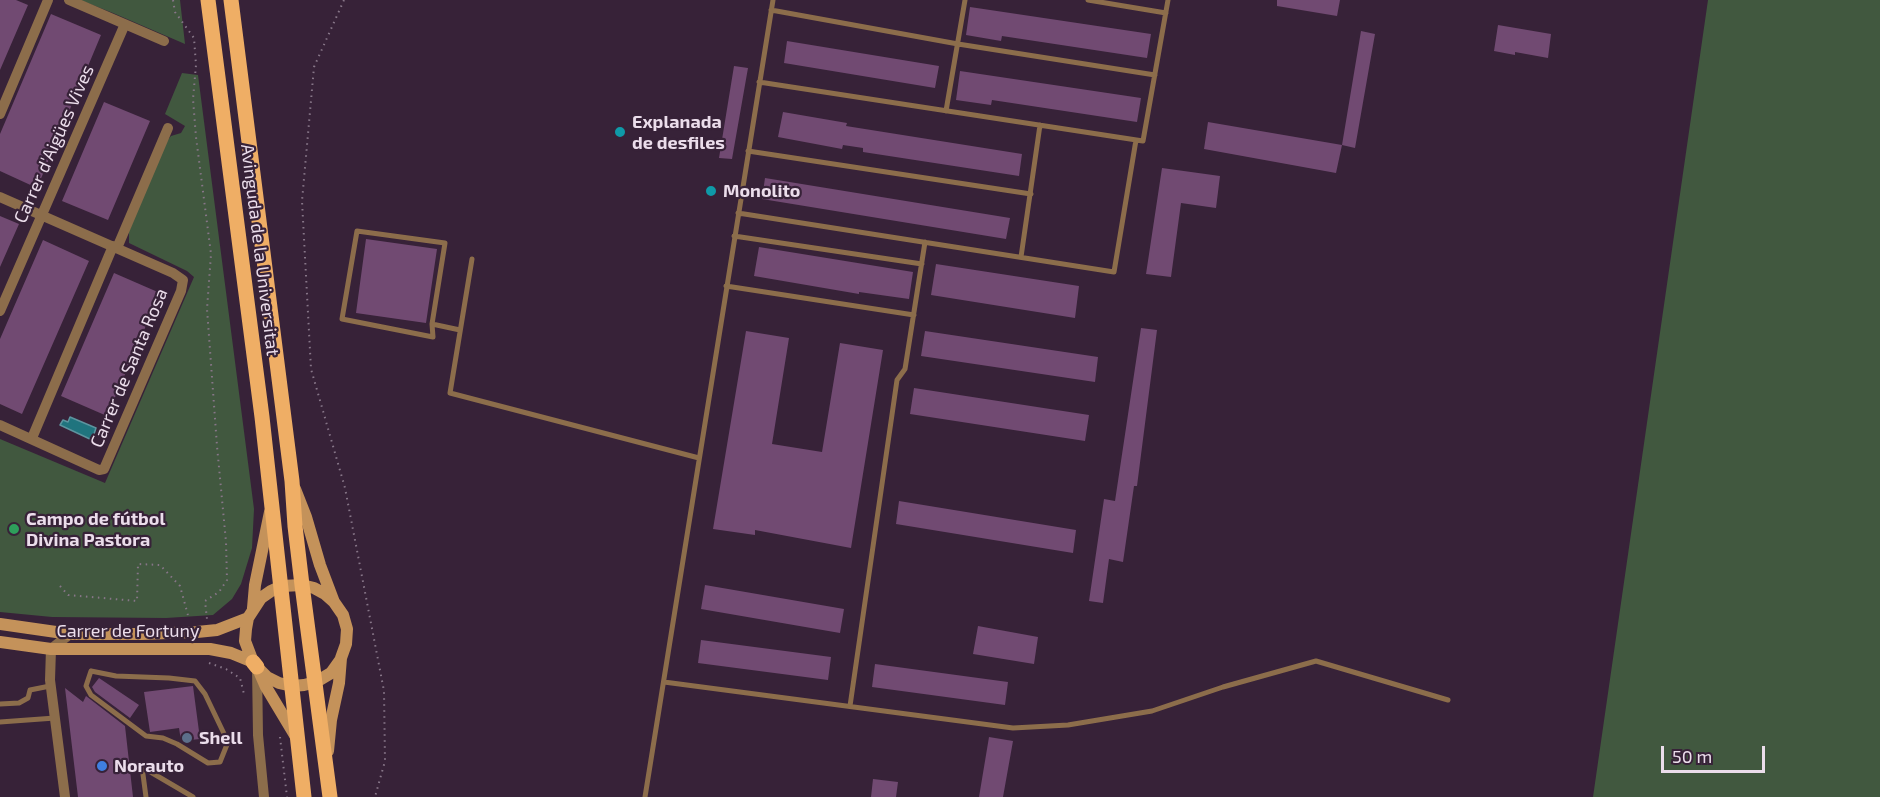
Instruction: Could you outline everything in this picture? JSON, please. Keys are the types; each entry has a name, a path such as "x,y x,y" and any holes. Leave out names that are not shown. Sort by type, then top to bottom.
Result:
{"main road":[{"name":"Avinguda de la Universitat","path":"208,0 262,417 304,797"},
{"name":"Avinguda de la Universitat","path":"231,0 330,797"}],"street":[{"path":"0,114 48,0"},
{"path":"69,0 164,41"},
{"name":"Carrer d'Aigües Vives","path":"0,311 125,24"},
{"path":"0,425 32,438 168,128"},
{"path":"0,197 115,247"},
{"name":"Carrer de Santa Rosa","path":"32,438 99,470 104,469 181,291 183,280 173,273 115,247"},
{"name":"Avinguda de la Universitat","path":"292,481 306,517 320,565 334,602 343,615 346,629 346,644 341,658 326,768"},
{"name":"Avinguda de la Universitat","path":"271,506 246,629 246,641 266,687 297,738"},
{"path":"251,613 261,598 282,586 302,585 314,588 334,602"},
{"name":"Carrer de Fortuny","path":"0,624 70,634 142,634 216,630 251,613"},
{"path":"65,797 50,686 51,649 70,634"},
{"name":"Carrer de Fortuny","path":"0,642 51,649 210,650 231,653 255,665"},
{"path":"255,665 267,677 292,686 316,682 331,673 341,658"},
{"path":"255,665 264,797"}],"lane":[{"path":"645,797 773,0"},
{"path":"946,111 965,0"},
{"path":"1088,0 1166,13"},
{"path":"759,82 1143,141 1168,0"},
{"path":"771,10 958,44 1155,75"},
{"path":"1021,257 1040,125"},
{"path":"738,213 1114,272 1136,140"},
{"path":"748,151 1031,194"},
{"path":"357,231 446,243 432,324 432,337 342,319 357,231"},
{"path":"734,236 922,264"},
{"path":"850,706 897,380 905,369 925,242"},
{"path":"472,259 450,393 699,458"},
{"path":"726,286 914,315"},
{"path":"432,324 460,330"},
{"path":"664,682 1013,728 1068,725 1152,711 1223,687 1316,661 1448,700"},
{"path":"91,671 116,676 195,681 205,694 228,742 220,762 208,763 164,738 146,735 91,695 86,686 91,671"},
{"path":"0,704 19,703 28,698 30,690 50,686"},
{"path":"0,722 55,718"},
{"path":"146,797 142,767 193,797"}],"path":[{"path":"173,0 175,12 194,38 196,137 211,254 207,309 227,580 219,592 205,601 209,631"},
{"path":"344,0 314,67 302,201 311,369 345,488 384,691 385,760 375,797"},
{"path":"60,586 68,595 137,601 138,564 160,565 180,586 189,620"},
{"path":"210,650 209,663 226,669 240,678 244,698"},
{"path":"280,734 287,797"}],"shaded area":[{"path":"80,0 180,0 185,44 113,13"},
{"path":"1708,0 1880,0 1880,797 1593,797"},
{"path":"182,73 198,75 254,509 252,548 241,584 232,599 213,615 166,618 52,617 0,612 0,439 105,483 194,277 187,271 129,243 129,231 163,145 171,136 181,133 185,126 165,114"},
{"path":"70,417 96,428 92,440 60,425 63,420 68,422"}],"building":[{"path":"0,0 16,0 28,5 0,70"},
{"path":"1277,0 1340,0 1337,16 1277,6"},
{"path":"970,7 1151,34 1147,58 1002,36 1001,41 966,35"},
{"path":"51,14 101,35 37,188 0,171 0,134"},
{"path":"1498,25 1551,34 1548,58 1494,51"},
{"path":"1361,31 1375,34 1355,148 1342,145"},
{"path":"787,41 939,66 935,88 784,63"},
{"path":"734,66 748,68 732,159 719,158"},
{"path":"960,71 1141,98 1137,122 992,100 991,105 956,100"},
{"path":"104,102 150,121 108,220 62,201"},
{"path":"783,112 847,123 846,126 1022,154 1019,176 863,152 863,148 843,145 842,149 778,137"},
{"path":"1208,122 1342,145 1336,173 1204,149"},
{"path":"1162,168 1220,176 1216,208 1181,203 1171,277 1146,274"},
{"path":"765,178 1010,218 1006,239 762,199"},
{"path":"0,216 19,224 0,267"},
{"path":"366,239 437,249 426,323 356,313"},
{"path":"43,240 89,261 22,414 0,404 0,339"},
{"path":"759,247 913,272 909,299 859,292 859,294 754,276"},
{"path":"936,264 1079,286 1075,318 931,295"},
{"path":"114,273 160,293 107,416 61,396"},
{"path":"1141,328 1157,330 1137,486 1134,486 1123,562 1109,559 1103,603 1089,601 1104,499 1115,501"},
{"path":"746,331 789,338 772,444 822,452 840,343 883,350 851,548 755,530 755,535 713,529"},
{"path":"925,331 1098,357 1095,382 921,356"},
{"path":"914,388 1089,415 1085,441 910,414"},
{"path":"899,501 1076,530 1073,553 896,524"},
{"path":"705,585 844,609 840,633 701,609"},
{"path":"978,626 1038,637 1034,664 973,654"},
{"path":"701,640 831,657 828,680 698,663"},
{"path":"875,664 1008,682 1005,705 872,687"},
{"path":"99,678 139,705 130,718 95,692 92,687"},
{"path":"193,686 200,739 181,741 179,728 150,732 144,692"},
{"name":"Norauto","path":"65,688 83,702 86,696 125,726 133,797 78,797"},
{"path":"989,737 1013,741 1003,797 979,797"},
{"path":"873,779 898,782 896,797 871,797"}],"place":[{"name":"Explanada de desfiles","path":"620,132"},
{"name":"Monolito","path":"711,191"},
{"name":"Campo de fútbol Divina Pastora","path":"14,529"},
{"name":"Shell","path":"187,738"},
{"name":"Norauto","path":"102,766"}]}
